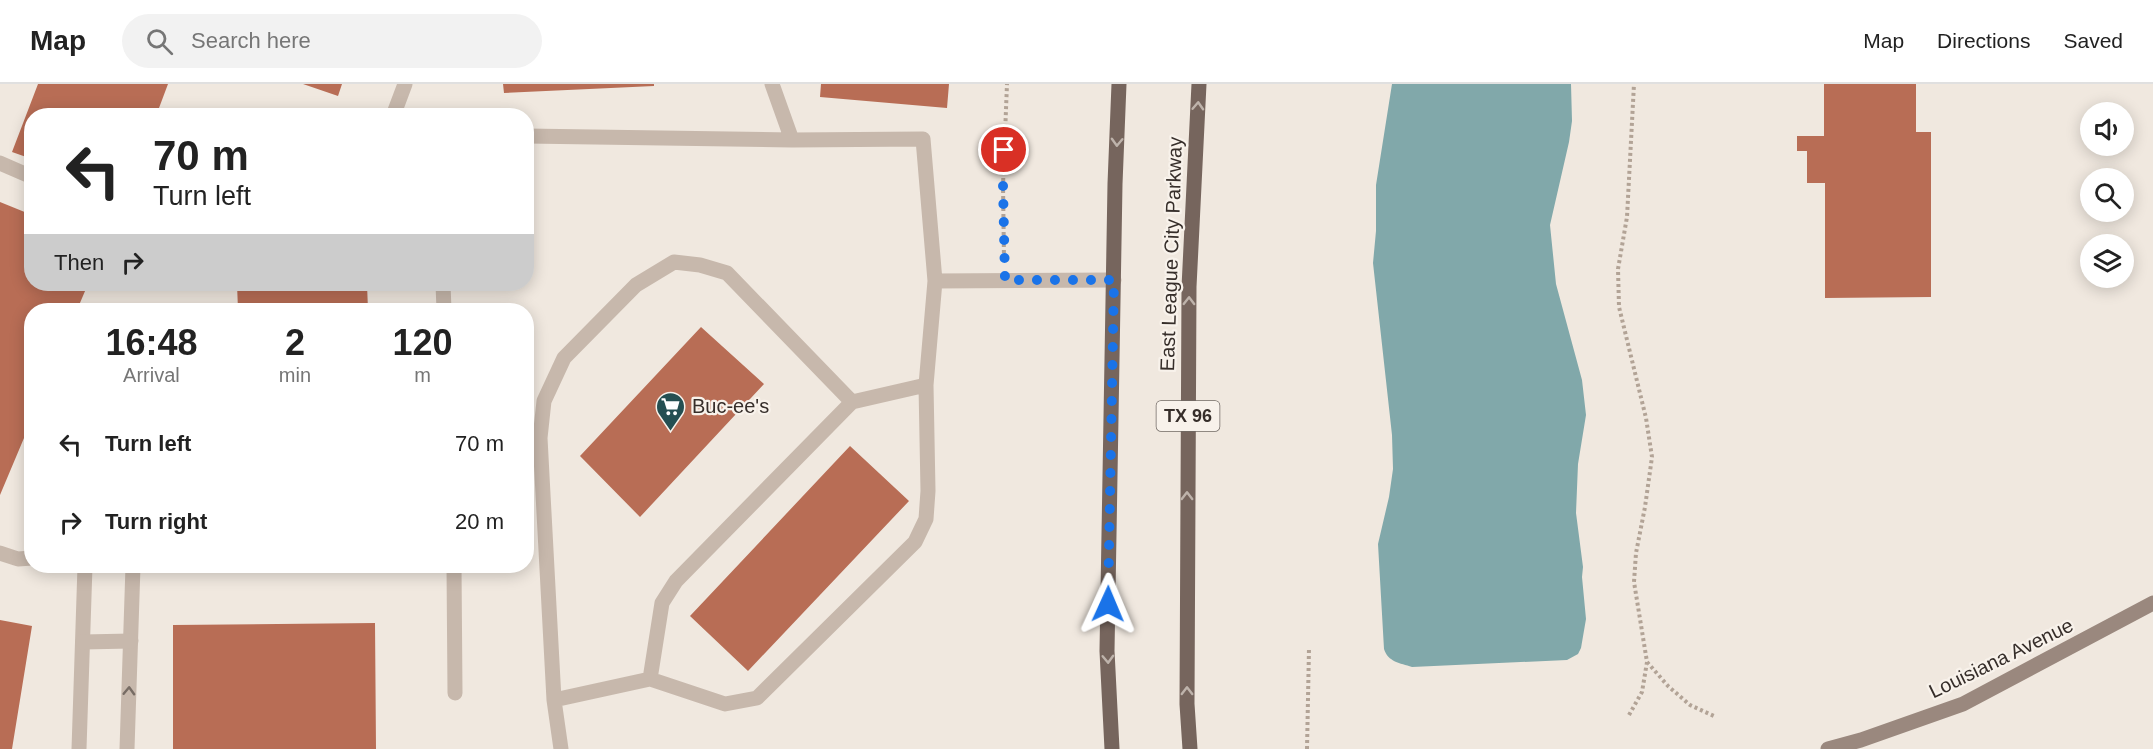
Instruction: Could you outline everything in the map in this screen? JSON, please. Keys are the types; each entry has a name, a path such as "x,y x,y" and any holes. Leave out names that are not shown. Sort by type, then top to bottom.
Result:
{"main road":[{"path":"1112,749 1107,651 1119,84"},
{"name":"East League City Parkway","path":"1190,749 1187,704 1189,286 1199,84"}],"street":[{"path":"396,108 405,84"},
{"path":"772,84 792,140"},
{"path":"534,135 792,140 923,139 935,281 926,385 928,491 926,519 915,542 757,698 725,704 650,679 554,700"},
{"path":"0,163 24,174"},
{"path":"561,749 554,700 540,438 544,400 564,358 636,285 674,262 700,265 727,273 852,402"},
{"path":"935,281 1114,280"},
{"path":"650,679 662,603 676,581 852,402 926,385"},
{"path":"0,553 24,559"},
{"path":"79,749 85,573"},
{"path":"127,749 134,573"},
{"path":"454,573 454,693"},
{"name":"Louisiana Avenue","path":"1828,749 1861,740 1963,704 2153,603"},
{"path":"83,642 131,641"}],"path":[{"path":"1005,280 1003,185 1007,84"},
{"path":"1629,715 1642,692 1647,662 1634,582 1635,553 1645,507 1652,457 1646,418 1619,307 1618,269 1628,217 1634,84"},
{"path":"1307,749 1308,648"},
{"path":"1647,662 1668,686 1690,705 1716,717"}],"water":[{"path":"1392,84 1571,84 1572,121 1569,142 1550,225 1556,284 1582,380 1586,415 1578,464 1576,513 1583,567 1586,619 1581,648 1578,654 1567,660 1412,667 1391,659 1384,649 1378,544 1393,469 1392,435 1373,263 1376,185"}],"building":[{"path":"38,84 168,84 159,108 29,108"},
{"path":"303,84 342,84 338,96"},
{"path":"503,84 654,84 654,86 504,93"},
{"path":"821,84 949,84 947,108 820,97"},
{"path":"1824,84 1916,84 1916,132 1931,132 1931,297 1825,298 1825,183 1807,183 1807,151 1797,151 1797,136 1824,136"},
{"path":"24,121 24,156 12,152"},
{"path":"0,202 24,212 24,291 85,291 80,303 24,303 24,438 0,495"},
{"path":"237,291 367,291 368,303 238,303"},
{"path":"701,327 764,384 640,517 580,456"},
{"path":"850,446 909,501 748,671 690,616"},
{"path":"0,620 32,626 12,749 0,749"},
{"path":"375,623 376,749 173,749 173,625"}],"place":[{"name":"Buc-ee's","path":"671,432"}],"route":[{"path":"1004,150 1005,280 1114,280 1108,604"}]}
